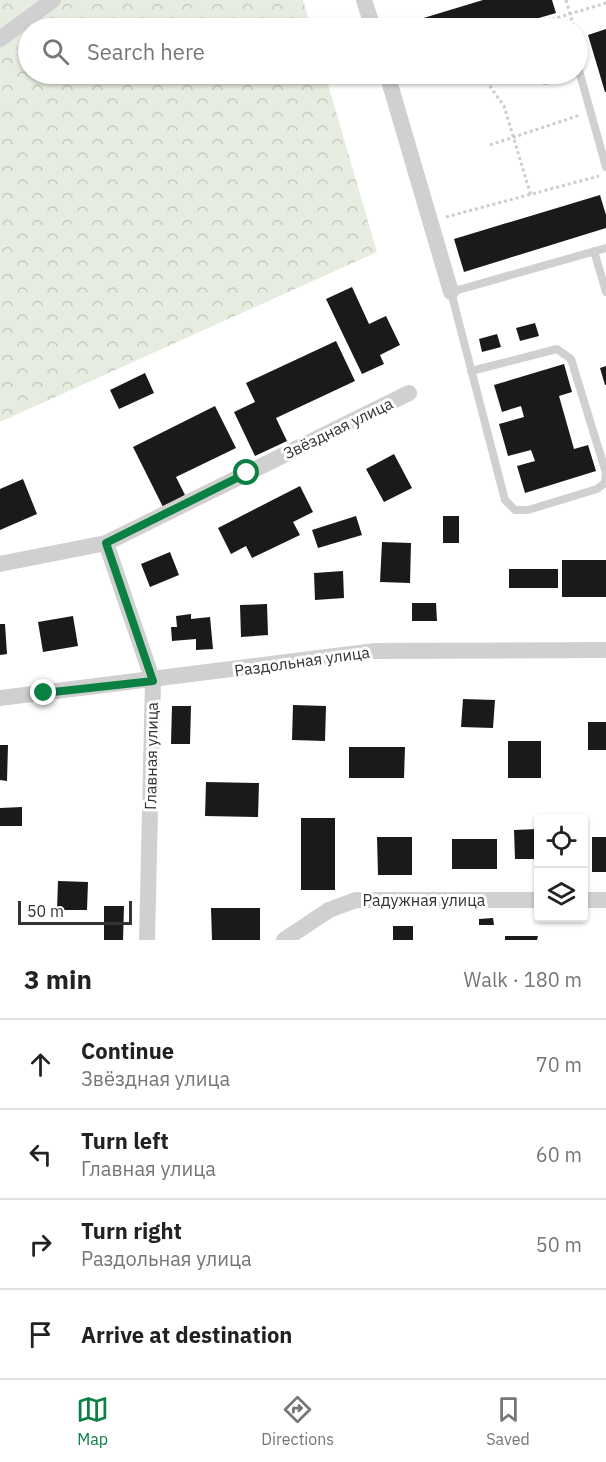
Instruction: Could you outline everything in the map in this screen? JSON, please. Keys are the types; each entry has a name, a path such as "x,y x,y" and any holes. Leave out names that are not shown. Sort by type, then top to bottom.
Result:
{"street":[{"path":"29,18 53,0"},
{"path":"364,0 370,18"},
{"path":"0,39 18,26"},
{"path":"390,84 451,292"},
{"name":"Звёздная улица","path":"0,564 106,543 409,393"},
{"name":"Главная улица","path":"106,543 153,681 147,940"},
{"name":"Раздольная улица","path":"0,699 375,651 606,650"},
{"name":"Радужная улица","path":"284,940 329,910 356,900 534,900"},
{"path":"588,900 606,900"}],"lane":[{"path":"581,84 606,167"},
{"path":"471,371 557,349 566,352 571,359 606,473 605,483 597,489 538,507 515,510 505,500 471,371 451,292 606,248"},
{"path":"594,251 606,292"}],"path":[{"path":"566,0 571,18"},
{"path":"557,18 606,3"},
{"path":"490,84 504,106 531,196"},
{"path":"490,145 590,111"},
{"path":"431,221 606,174"}],"green space":[{"path":"0,0 303,0 308,18 18,18 18,84 328,84 377,252 0,422"}],"building":[{"path":"483,0 552,0 556,13 539,18 423,18"},
{"path":"606,29 606,92 605,92 588,35"},
{"path":"600,195 606,215 606,228 464,272 454,239"},
{"path":"352,287 369,324 386,316 400,345 380,355 384,364 362,374 326,299"},
{"path":"535,323 539,336 520,341 516,328"},
{"path":"497,334 501,347 482,352 479,339"},
{"path":"336,341 355,381 276,418 287,441 255,456 234,412 255,402 246,383"},
{"path":"564,364 572,392 559,396 574,449 588,445 596,471 525,493 517,466 535,461 531,450 508,456 499,424 524,417 521,406 502,412 494,385"},
{"path":"606,366 606,385 605,385 600,368"},
{"path":"145,373 154,393 119,409 110,390"},
{"path":"215,406 236,448 176,477 185,495 163,507 133,447"},
{"path":"394,454 412,488 384,502 366,469"},
{"path":"23,479 37,514 0,530 0,489"},
{"path":"300,486 313,512 293,522 300,535 252,558 246,546 231,554 218,528"},
{"path":"356,516 362,535 318,548 312,530"},
{"path":"443,516 459,516 459,543 443,543"},
{"path":"382,542 411,543 410,583 380,582"},
{"path":"170,552 179,575 150,587 141,564"},
{"path":"562,560 606,560 606,597 562,597"},
{"path":"509,569 558,569 558,588 509,588"},
{"path":"343,571 344,598 315,600 314,573"},
{"path":"412,603 436,603 437,621 412,621"},
{"path":"267,604 268,635 241,637 240,605"},
{"path":"191,614 191,619 210,617 213,649 196,650 196,639 172,641 171,627 177,627 176,616"},
{"path":"73,616 78,646 43,652 38,622"},
{"path":"0,624 5,624 7,654 0,655"},
{"path":"463,699 495,700 493,728 461,727"},
{"path":"293,705 326,706 325,741 292,740"},
{"path":"172,706 191,706 190,744 171,744"},
{"path":"588,722 606,722 606,750 588,750"},
{"path":"508,741 541,741 541,778 508,778"},
{"path":"0,745 8,745 7,781 0,780"},
{"path":"349,747 405,747 404,778 349,778"},
{"path":"206,782 259,783 258,817 205,816"},
{"path":"22,807 22,826 0,826 0,808"},
{"path":"301,818 335,818 335,890 301,890"},
{"path":"534,829 534,859 515,859 514,830"},
{"path":"377,837 412,837 412,875 378,875"},
{"path":"592,837 606,837 606,872 592,872"},
{"path":"452,839 497,839 497,869 452,869"},
{"path":"58,881 88,882 87,910 57,910"},
{"path":"104,906 124,906 123,940 104,940"},
{"path":"211,908 260,908 260,940 212,940"},
{"path":"493,918 494,925 479,925 479,919"},
{"path":"393,926 413,926 413,940 393,940"},
{"path":"505,936 538,936 537,940 505,940"}],"route":[{"path":"44,693 153,681 106,543 247,473"}]}
